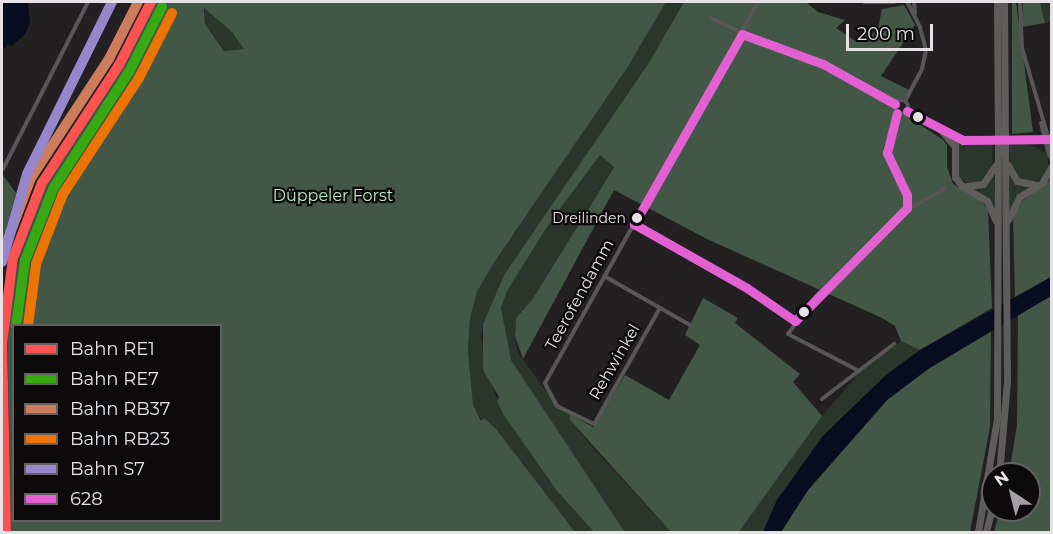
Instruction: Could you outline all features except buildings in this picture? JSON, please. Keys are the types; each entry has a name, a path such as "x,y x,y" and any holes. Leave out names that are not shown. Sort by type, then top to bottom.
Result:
{"highway":[{"path":"997,2 1001,130"},
{"path":"999,462 1003,339 1000,156 1004,2"},
{"path":"939,128 956,140 952,161 957,181 987,201 1002,229"},
{"path":"957,181 968,186 983,184 992,175 1000,156"},
{"path":"1000,156 1017,182 1027,185 1042,183"},
{"path":"1002,229 1019,197 1042,183 1052,166 1051,159"},
{"path":"978,532 995,446 1003,339"}],"street":[{"path":"3,169 88,2"},
{"name":"Teerofendamm","path":"590,425 557,406 546,380 758,2"},
{"path":"864,2 894,2"},
{"path":"907,2 916,17"},
{"path":"907,111 905,101 925,60 925,43 916,17 914,2"},
{"path":"1020,2 1022,48 1040,119 1048,139 1051,159"},
{"path":"711,18 780,51 824,64 895,104 905,101"},
{"path":"895,104 897,113 888,133 887,153 908,195 906,211"},
{"path":"897,113 907,111 939,128"},
{"path":"956,140 1048,139"},
{"path":"1048,139 1047,151 1051,159"},
{"path":"1027,141 1047,151"},
{"path":"859,371 788,334 795,321 823,290 906,211 944,189"},
{"path":"634,224 747,288 795,321"},
{"path":"604,276 690,325"},
{"name":"Rehwinkel","path":"590,425 660,308"},
{"path":"822,399 894,344"}],"green space":[{"name":"Düppeler Forst","path":"154,2 666,2 627,68 493,264 477,292 470,319 468,351 473,404 481,421 484,418 497,430 575,532 11,532 7,329 22,238 52,172 128,56","holes":["204,8 232,32 244,49 224,51 205,24"]},
{"path":"666,2 684,2 648,64 504,275 483,324 481,338 489,378 503,414 557,491 594,532 575,532 497,430 482,421 473,404 468,351 470,319 477,292 493,264 627,68"},
{"path":"684,2 806,2 818,12 845,20 836,28 855,41 864,32 871,36 878,28 882,9 904,5 915,25 881,76 909,90 904,98 891,103 895,115 905,115 942,139 947,145 947,167 953,184 982,202 988,210 992,308 920,350 901,341 895,326 882,318 707,239 614,190 523,359 515,336 516,318 532,300 614,167 600,155 549,224 507,291 501,308 511,360 625,532 594,532 557,491 503,414 497,401 499,397 483,370 483,324 504,275 648,64"},
{"path":"1012,2 1016,2 1033,132 1012,134"},
{"path":"1023,2 1040,2 1045,23 1022,27"},
{"path":"1040,2 1051,2 1051,21 1045,23"},
{"path":"205,8 232,32 245,49 225,51 205,24"},
{"path":"959,144 993,144 992,171 984,182 967,184 956,175"},
{"path":"1028,144 1046,152 1049,165 1045,177 1036,183 1020,181 1010,166 1009,145"},
{"path":"600,155 614,166 532,300 516,318 515,336 518,353 557,406 570,414 570,420 594,449 671,532 625,532 511,360 504,334 501,308 507,291 549,224"},
{"path":"994,172 995,212 968,187 990,180"},
{"path":"2,174 16,193 2,244"},
{"path":"1009,174 1030,187 1009,210 1010,191"},
{"path":"1051,179 1051,277 1015,298 1013,216 1022,201"},
{"path":"1051,296 1051,532 994,532 997,522 1041,522 1041,462 1011,462 1017,425 1018,314"},
{"path":"703,298 738,318 735,323 800,374 793,382 822,416 739,532 671,532 570,420 570,414 593,427 625,375 669,400 700,345 685,335"},
{"path":"991,331 990,427 983,462 981,462 981,474 970,532 781,532 808,490 887,400 928,369"},
{"path":"901,341 920,350 886,375 823,436 777,500 763,532 739,532 822,416 859,373"}],"water":[{"path":"2,2 28,2 30,23 25,34 12,46 7,44 6,48 2,47"},
{"path":"1051,277 1051,296 928,369 887,400 808,490 781,532 763,532 777,500 823,436 886,375 920,350"}],"rail line":[{"name":"S7","path":"2,262 27,174 112,2"},
{"name":"RB37","path":"2,255 31,178 109,59 138,2"},
{"name":"RE1","path":"6,532 2,343 13,258 42,183 119,65 151,2"},
{"name":"RE7","path":"16,324 25,261 53,189 129,72 162,7"},
{"name":"RB23","path":"28,324 36,264 63,194 139,78 172,13"}],"transit line":[{"name":"628","path":"895,104 823,64 742,34 634,224 747,288 795,321 907,208 907,195 887,153 897,113"},
{"name":"628","path":"907,111 963,140 1052,139"}],"place":[{"name":"Dreilinden","path":"637,218"}]}
